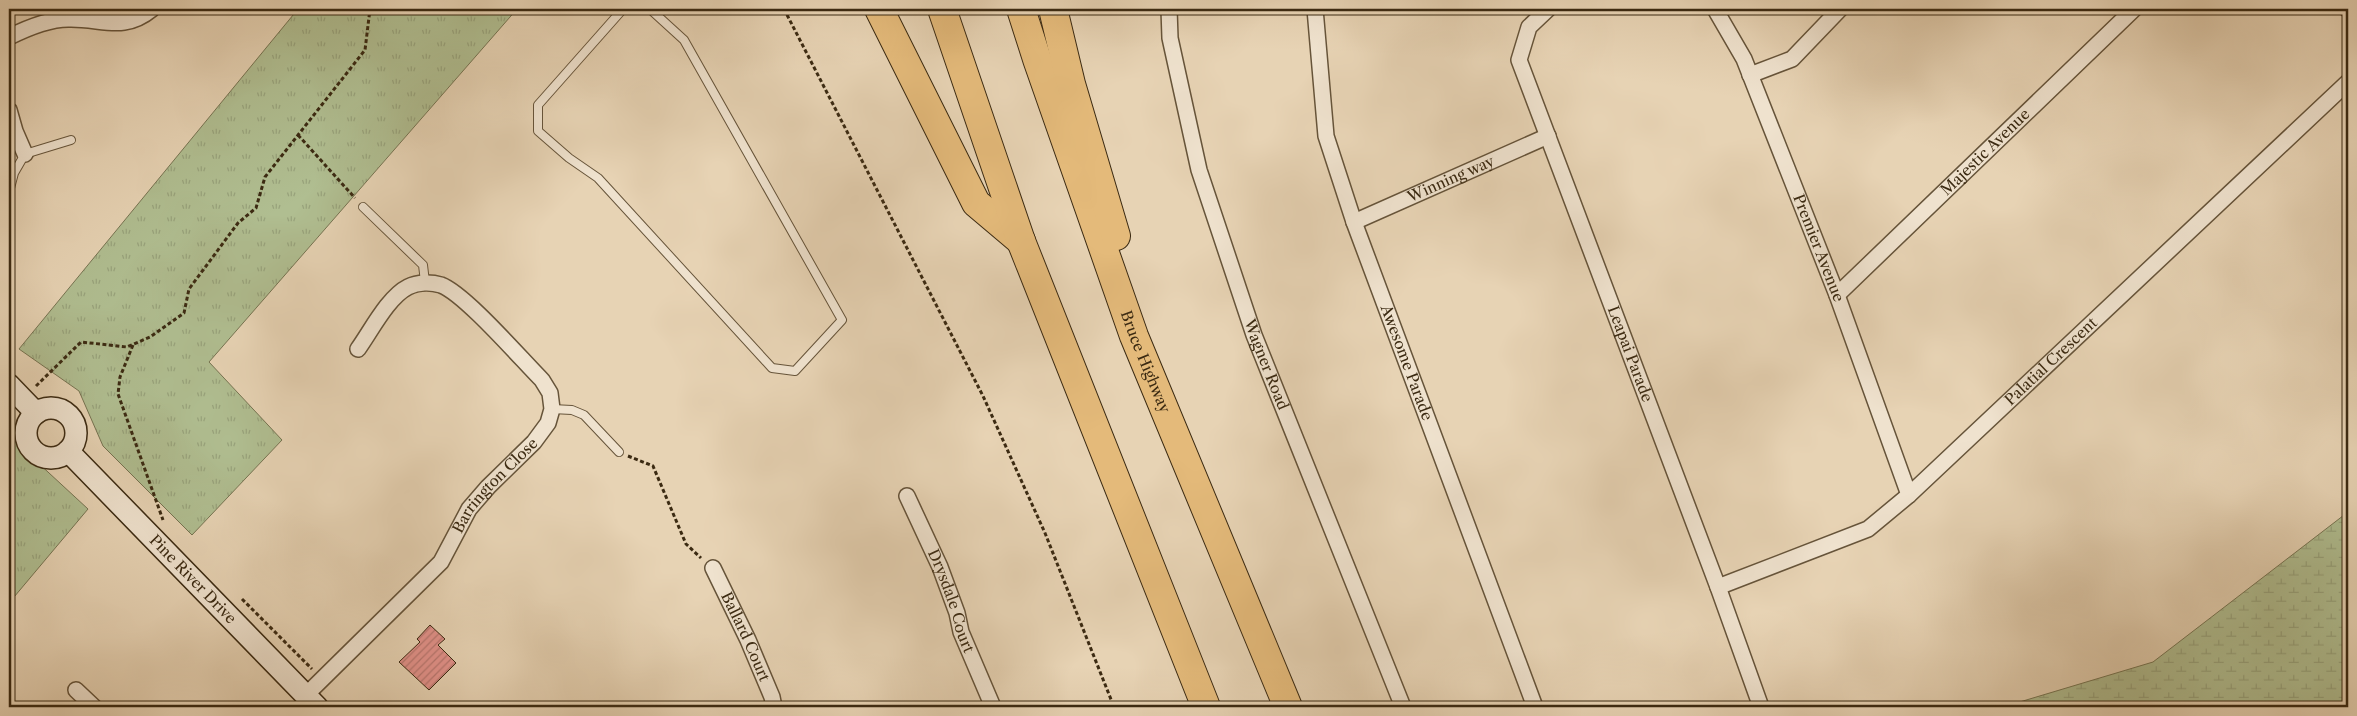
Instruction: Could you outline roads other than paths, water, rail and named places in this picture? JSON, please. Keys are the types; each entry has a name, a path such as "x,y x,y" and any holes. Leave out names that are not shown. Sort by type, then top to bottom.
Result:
{"highway":[{"path":"879,9 976,204 1021,241"},
{"path":"942,9 1021,241 1206,707"},
{"name":"Bruce Highway","path":"1021,9 1134,336 1288,707"},
{"path":"1054,9 1070,84 1109,208 1126,272 1134,336"}],"street":[{"path":"9,37 38,25 70,18 122,24 141,18 152,9"},
{"name":"Wagner Road","path":"1169,9 1170,38 1199,170 1211,207 1254,335 1403,707"},
{"name":"Awesome Parade","path":"1315,9 1326,136 1354,222 1535,707"},
{"name":"Leapai Parade","path":"1548,9 1528,27 1519,60 1718,587 1761,707"},
{"name":"Premier Avenue","path":"1715,9 1744,59 1837,295 1909,495"},
{"path":"1750,75 1792,59 1840,9"},
{"name":"Majestic Avenue","path":"1837,295 2134,9"},
{"name":"Palatial Crescent","path":"1718,587 1868,529 1909,495 2348,82"},
{"path":"9,110 15,131 25,154"},
{"name":"Winning way","path":"1354,222 1548,136"},
{"path":"358,349 394,297 408,286 425,282 442,286 461,298 542,380 550,393 552,409"},
{"path":"23,399 67,414 76,428 76,436 68,451 60,456 43,456 30,445 27,428 30,420 23,399"},
{"name":"Barrington Close","path":"311,701 321,679 441,562 469,509 488,487 534,442 548,423 552,409"},
{"name":"Pine River Drive","path":"68,451 311,701"},
{"name":"Drysdale Court","path":"907,496 940,567 957,613 961,632 993,707"},
{"name":"Ballard Court","path":"713,568 748,640 772,697 774,707"},
{"path":"76,690 94,707"}],"lane":[{"path":"623,9 538,105 538,131 569,158 598,178 772,368 795,371 842,320 684,40 650,9"},
{"path":"9,192 14,173 25,154 71,140"},
{"path":"363,207 423,265 425,282"},
{"path":"552,409 572,410 584,415 619,452"}],"waterway":[{"path":"2342,707 2348,704"}]}
